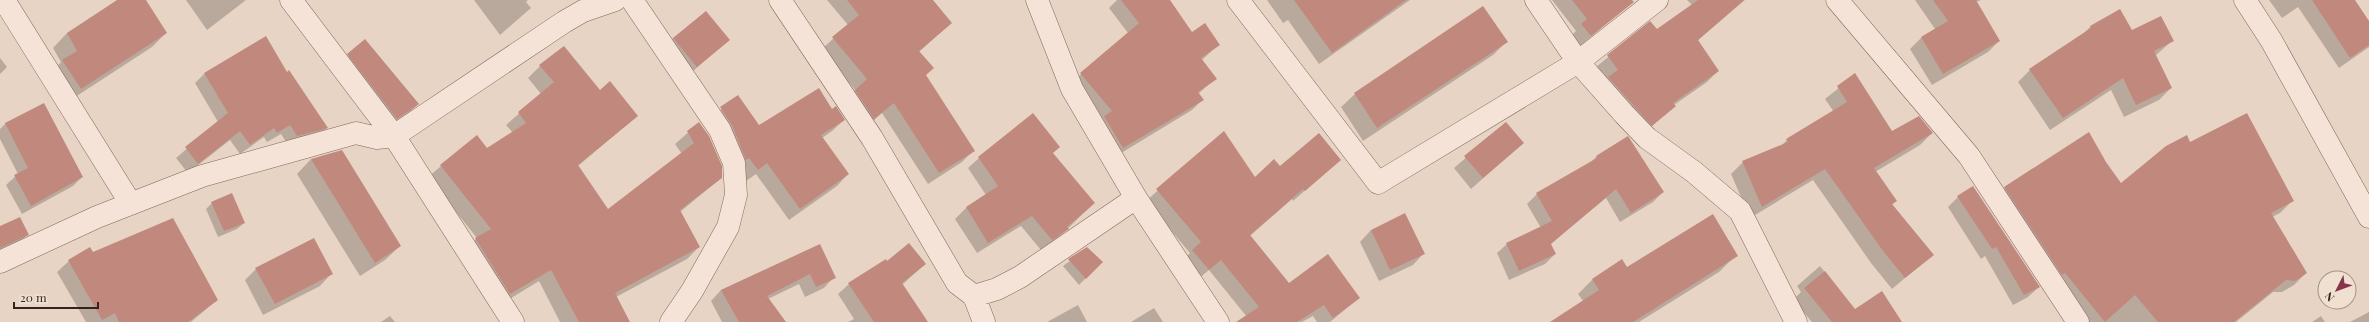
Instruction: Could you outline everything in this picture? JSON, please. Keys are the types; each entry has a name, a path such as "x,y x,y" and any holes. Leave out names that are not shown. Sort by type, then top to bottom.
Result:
{"street":[{"path":"4,0 131,204"},
{"path":"291,0 394,136 514,322"},
{"path":"0,262 131,204 202,176 356,133 377,138 394,136 564,22 579,6 616,0"},
{"path":"632,0 720,130 734,163 736,195 728,227 692,291 671,322"},
{"path":"780,0 872,138 957,283 974,296 984,322"},
{"path":"1037,0 1072,89 1136,198 1218,322"},
{"path":"1238,0 1378,183 1578,62 1657,0"},
{"path":"1536,0 1578,62 1647,138 1694,172 1740,211 1796,322"},
{"path":"1837,0 1969,156 2078,322"},
{"path":"2246,0 2271,40 2369,217"},
{"path":"974,296 997,289 1020,277 1136,198"}],"building":[{"path":"117,0 146,0 167,33 81,89 62,60 77,51 67,33"},
{"path":"847,0 933,0 952,23 919,51 934,68 926,75 975,151 939,173 894,103 874,119 855,90 867,79 832,37 859,15"},
{"path":"1121,0 1170,0 1192,32 1205,23 1220,45 1201,58 1217,79 1198,92 1204,100 1123,148 1104,116 1112,111 1080,73 1139,23"},
{"path":"1294,0 1406,0 1332,53"},
{"path":"1572,0 1632,0 1634,2 1591,36 1581,24 1587,19"},
{"path":"1698,0 1744,0 1698,40 1719,71 1673,103 1676,106 1652,126 1608,77 1618,70 1607,55 1650,21 1657,29"},
{"path":"1933,0 1976,0 2000,41 1943,74 1921,37 1948,21"},
{"path":"2312,0 2355,0 2369,21 2369,45 2350,58"},
{"path":"1483,6 1508,42 1377,128 1354,93"},
{"path":"2120,9 2132,30 2161,16 2174,41 2154,51 2172,88 2136,105 2123,78 2063,118 2029,69 2091,28 2090,26"},
{"path":"706,11 730,40 697,67 673,38"},
{"path":"266,36 287,72 289,70 328,128 297,136 290,125 277,133 274,128 250,145 240,131 198,164 185,147 228,113 204,73"},
{"path":"365,39 419,104 397,119 347,54"},
{"path":"564,46 600,90 610,81 638,116 578,165 608,209 694,143 687,131 699,122 709,136 722,166 722,178 680,210 700,247 615,293 630,322 579,322 551,270 510,294 475,238 491,229 440,165 477,135 487,148 526,123 518,112 554,82 539,65"},
{"path":"1855,73 1892,131 1919,116 1933,133 1874,168 1897,201 1892,204 1934,255 1905,278 1883,251 1825,169 1762,207 1742,161 1788,142 1786,139 1847,102 1837,86"},
{"path":"819,88 832,109 836,106 845,120 821,135 849,174 800,209 767,163 758,170 749,158 746,160 732,125 720,107 738,95 759,125"},
{"path":"44,103 83,177 31,206 14,175 28,168 5,123"},
{"path":"1033,113 1060,147 1053,153 1095,203 1067,227 1069,229 1052,240 1032,216 988,243 966,207 998,186 978,157"},
{"path":"2247,113 2294,201 2271,213 2307,273 2295,281 2286,280 2234,322 2158,322 2135,295 2105,322 2065,273 2062,275 2004,187 2089,132 2106,162 2121,183 2166,146 2187,135 2190,142"},
{"path":"1506,122 1524,143 1483,178 1464,156"},
{"path":"1224,131 1255,177 1274,159 1280,166 1319,133 1341,160 1305,191 1303,189 1250,235 1289,283 1328,254 1360,298 1333,318 1324,305 1297,322 1236,322 1259,307 1221,260 1209,270 1192,250 1201,242 1156,189"},
{"path":"1628,136 1664,192 1631,213 1616,189 1551,244 1556,254 1519,271 1506,243 1552,221 1536,193 1597,158 1596,156"},
{"path":"342,150 401,246 375,263 311,159"},
{"path":"1973,186 2040,287 2024,295 1996,247 1992,249 1957,196"},
{"path":"232,193 245,223 224,231 211,202"},
{"path":"1405,213 1425,254 1390,270 1371,230"},
{"path":"1713,214 1738,256 1633,322 1550,322 1599,290 1592,279 1622,259 1627,267"},
{"path":"20,217 29,235 0,248 0,226"},
{"path":"173,218 218,300 188,322 119,322 115,313 102,320 68,260 90,247 93,252"},
{"path":"314,238 333,274 275,304 255,268"},
{"path":"909,243 926,264 902,283 928,322 874,322 848,283 886,259 887,261"},
{"path":"820,244 836,278 816,287 810,274 767,296 786,322 739,322 721,290"},
{"path":"1087,247 1103,262 1086,279 1068,259"},
{"path":"1825,271 1855,309 1882,291 1902,322 1832,322 1804,288"}]}
